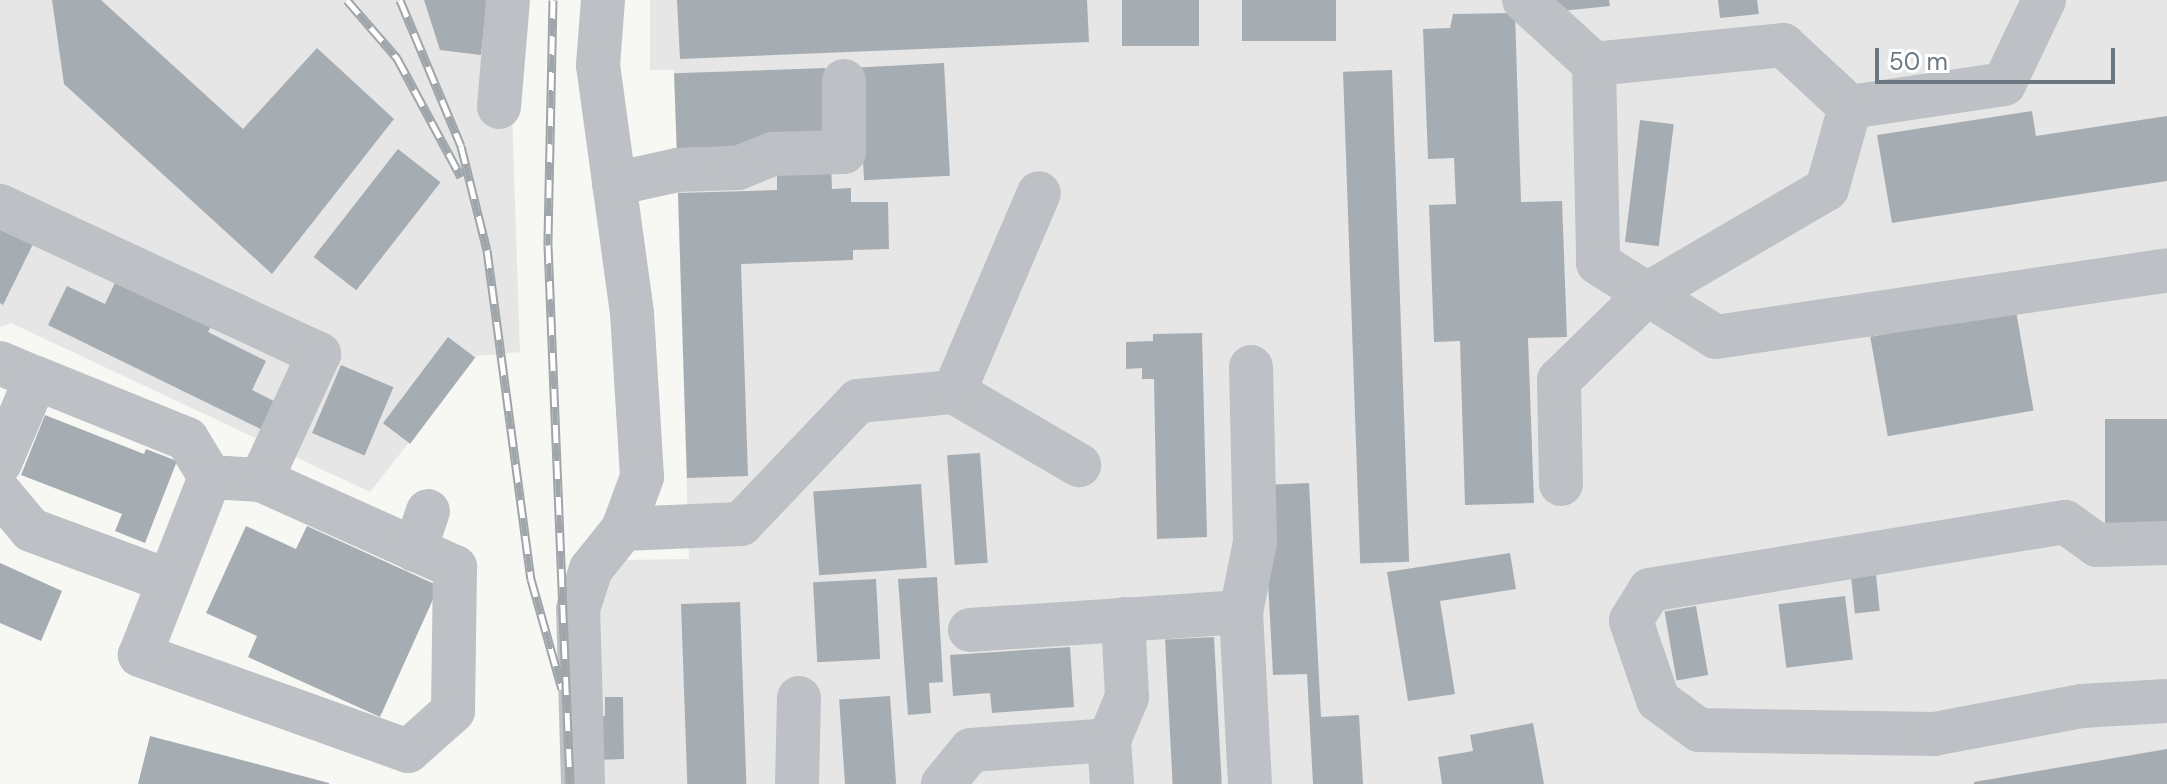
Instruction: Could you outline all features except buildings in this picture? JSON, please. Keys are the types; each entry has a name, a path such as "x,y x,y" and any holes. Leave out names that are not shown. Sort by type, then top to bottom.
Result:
{"lane":[{"path":"499,107 508,0"},
{"path":"583,784 578,609 591,569 623,529 642,477 632,313 598,65 603,0"},
{"path":"1524,0 1594,64 1598,263 1716,337 2167,270"},
{"path":"1850,107 2004,84 2044,0"},
{"path":"1594,64 1783,45 1850,107"},
{"path":"614,184 677,170 738,168 772,154 844,152 844,81"},
{"path":"1561,484 1559,380 1647,294 1827,189 1850,107"},
{"path":"954,392 1039,193"},
{"path":"0,206 319,354 261,480"},
{"path":"1250,784 1241,612 1255,542 1251,367"},
{"path":"0,463 18,370 187,439 210,477"},
{"path":"623,529 741,524 858,401 954,392 1079,465"},
{"path":"210,477 261,480 422,530 455,567 453,711 408,751 140,655 210,477"},
{"path":"0,493 31,530 169,581"},
{"path":"2167,543 2097,545 2065,522 1650,590 1631,621 1658,700 1699,730 1934,734 2082,706 2167,701"},
{"path":"970,630 1241,612"},
{"path":"1112,784 1109,740 1127,697 1123,619"},
{"path":"797,784 799,698"},
{"path":"943,784 971,750 1109,740"}],"shaded area":[{"path":"0,0 521,0 511,80 520,352 477,356 370,492 11,323 0,327"},
{"path":"650,0 2167,0 2167,784 596,784 598,594 625,560 689,559 674,70 650,70"}],"railway":[{"path":"347,0 397,58 461,177"},
{"path":"400,0 461,146 487,250 531,579 562,689"},
{"path":"553,0 548,245 570,784"}]}
